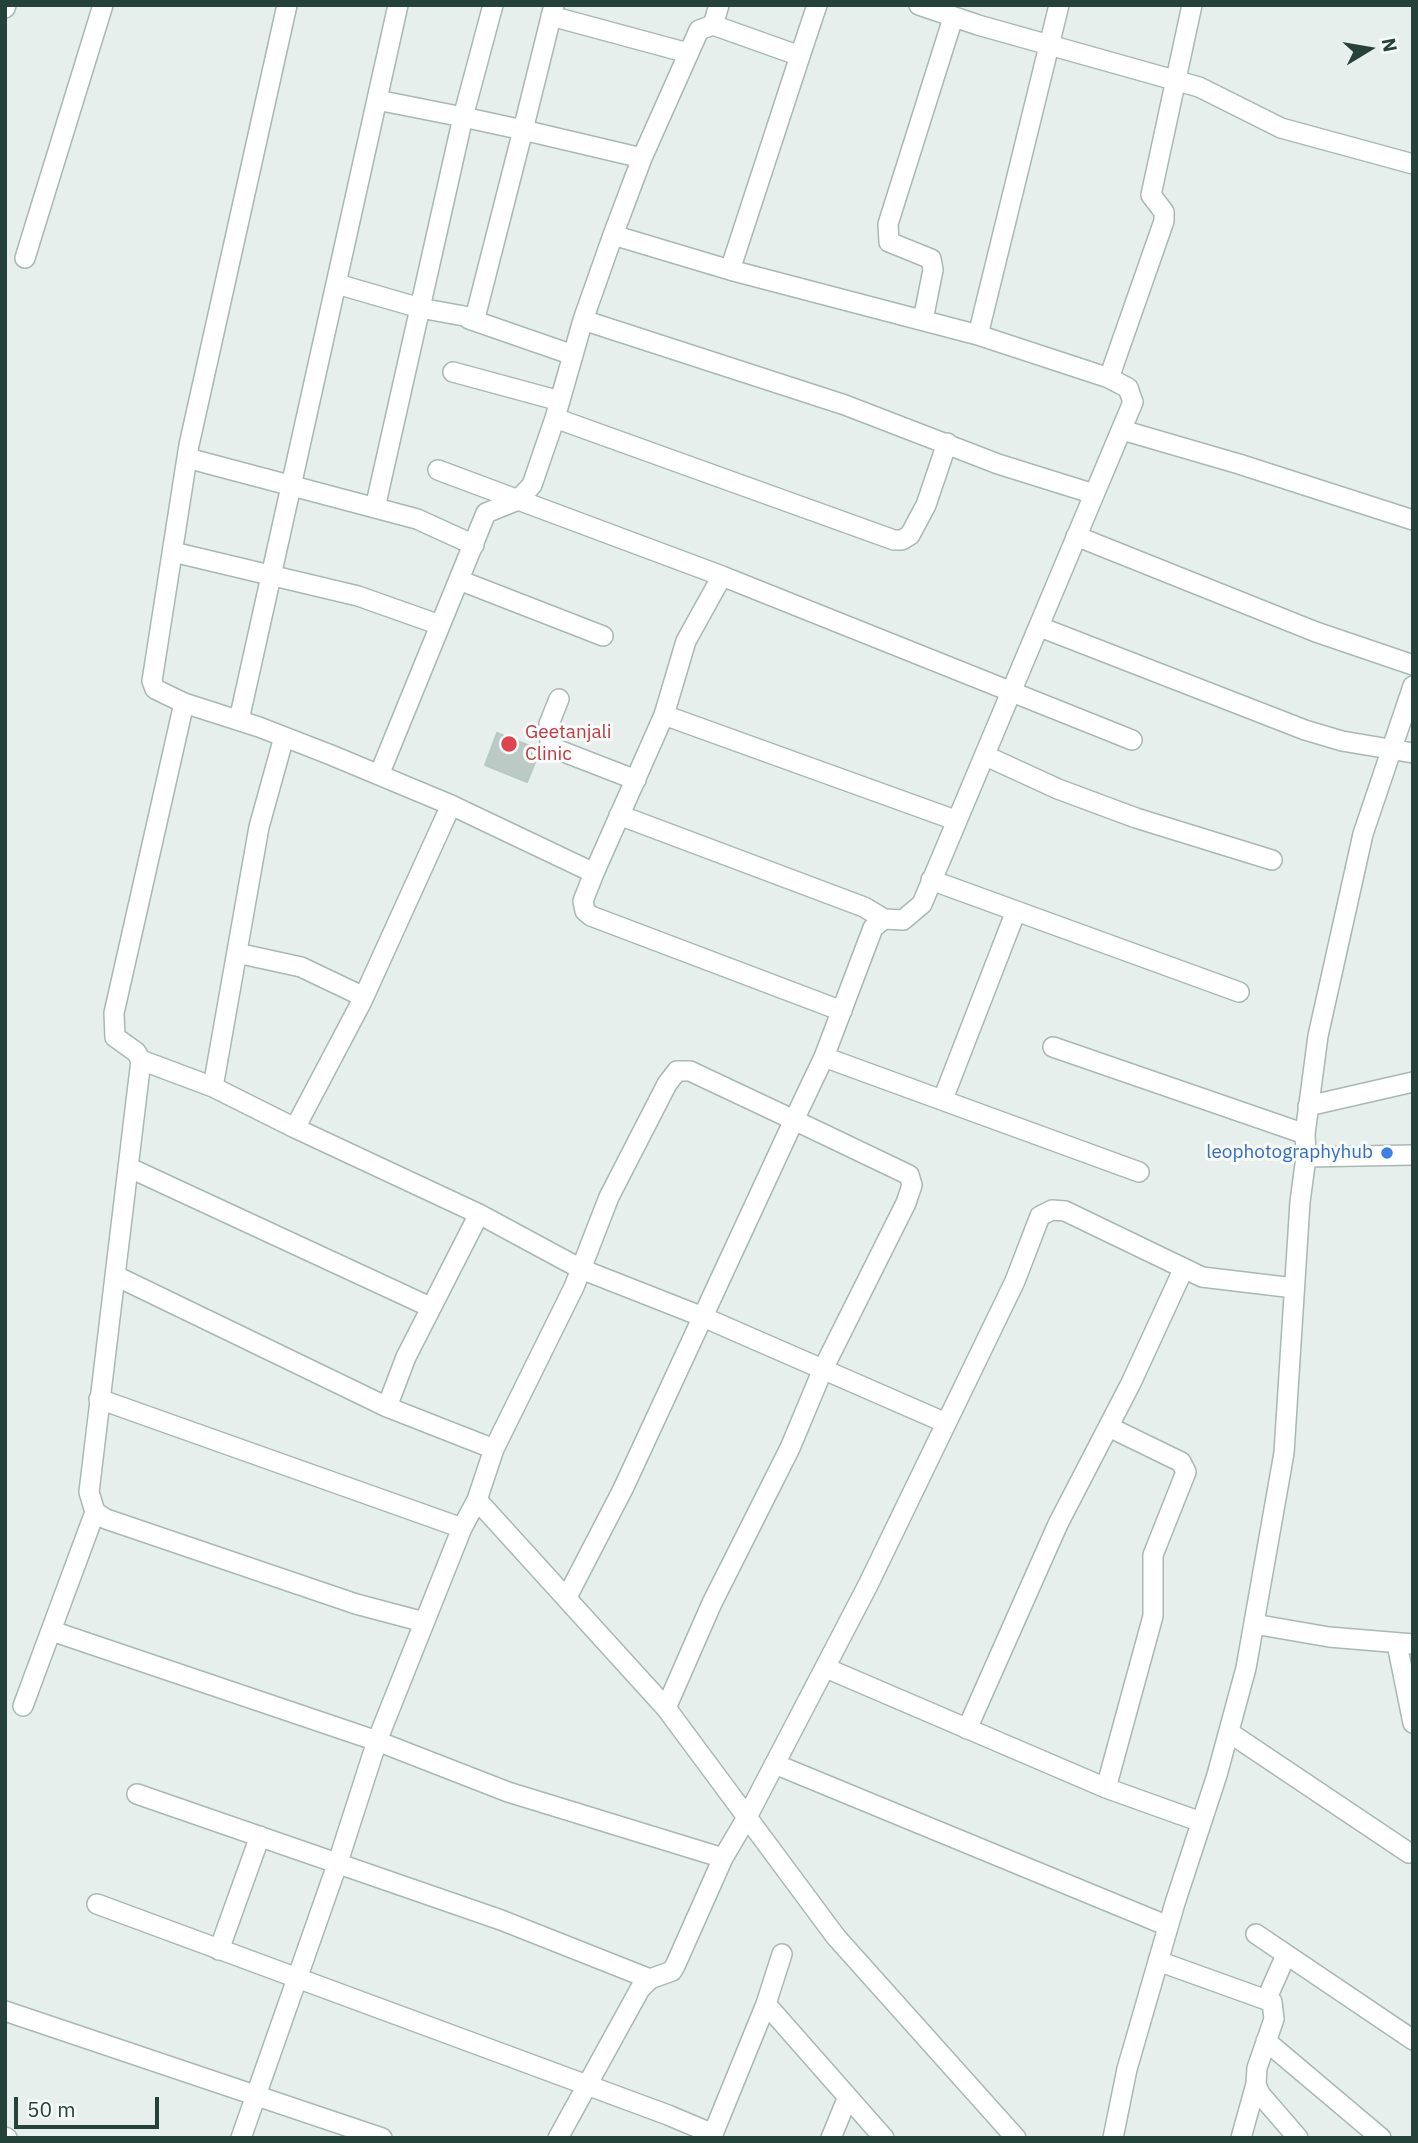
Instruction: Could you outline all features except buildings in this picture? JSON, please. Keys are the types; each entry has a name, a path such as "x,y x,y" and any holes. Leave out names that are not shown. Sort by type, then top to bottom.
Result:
{"street":[{"path":"25,258 103,5"},
{"path":"288,5 257,130 187,458 152,681 155,689 184,703 239,720 379,775 451,805 594,873"},
{"path":"239,720 398,5"},
{"path":"375,508 463,117 493,5"},
{"path":"713,25 719,5"},
{"path":"730,270 817,5"},
{"path":"919,5 953,18 1176,81 1216,95 1281,128 1413,164"},
{"path":"978,335 1059,5"},
{"path":"1109,378 1164,221 1164,212 1152,195 1192,5"},
{"path":"469,319 477,316 553,11 688,53"},
{"path":"923,320 933,271 930,259 894,246 887,234 906,159 953,18"},
{"path":"379,775 486,513 518,500 532,485 558,410 583,320 613,235 642,158 699,30 713,25 800,56"},
{"path":"377,100 642,158"},
{"path":"613,235 730,270 978,335 1109,378 1132,391 1133,402 986,755 915,912 898,922 884,919 864,906 619,815"},
{"path":"337,284 469,319 573,355"},
{"path":"583,320 845,405 998,464 1094,494"},
{"path":"453,372 894,540 902,540 910,535 926,505 947,443"},
{"path":"1122,430 1413,520"},
{"path":"187,458 417,519 474,545"},
{"path":"438,470 722,576 868,637 1013,691 1132,740"},
{"path":"1076,536 1315,632 1413,665"},
{"path":"173,552 272,573 358,596 440,625"},
{"path":"722,576 685,641 664,715 582,906 591,916 842,1011"},
{"path":"459,580 603,636"},
{"path":"1040,627 1305,730 1342,741 1413,753"},
{"path":"1113,2138 1125,2079 1168,1926 1230,1733 1254,1624 1283,1453 1306,1157 1305,1134 1318,1036 1363,834 1413,686"},
{"path":"559,699 549,724 550,743 556,749 636,780"},
{"path":"184,703 114,1013 115,1037 136,1052 141,1060 213,1087 479,1214 581,1269 703,1317 946,1423"},
{"path":"664,715 955,820"},
{"path":"213,1087 259,827 284,737"},
{"path":"986,755 1059,789 1136,818 1272,860"},
{"path":"295,1128 364,997 451,805"},
{"path":"931,880 1239,992"},
{"path":"943,1099 1016,911"},
{"path":"567,1597 623,1489 824,1057 873,928 884,919"},
{"path":"237,953 301,967 364,997"},
{"path":"1053,1047 1305,1134"},
{"path":"824,1057 1139,1172"},
{"path":"23,1706 95,1512 89,1492 141,1060"},
{"path":"241,2138 338,1862 377,1741 462,1528 477,1500 494,1449 581,1269 610,1197 667,1084 677,1071 690,1071 899,1168 912,1180 906,1203 823,1370 790,1448 712,1602 666,1708"},
{"path":"1308,1106 1413,1082"},
{"path":"1306,1157 1413,1155"},
{"path":"130,1168 430,1307"},
{"path":"558,2138 639,1989 650,1979 672,1971 675,1966 723,1858 826,1668 946,1423 1015,1280 1040,1216 1065,1211 1113,1231 1183,1270 1202,1277 1294,1288"},
{"path":"387,1407 430,1307 479,1214"},
{"path":"967,1729 1058,1524 1109,1427 1183,1270"},
{"path":"116,1276 387,1407 494,1449"},
{"path":"99,1399 462,1528"},
{"path":"1106,1788 1153,1616 1153,1555 1186,1472 1184,1464 1173,1457 1109,1427"},
{"path":"477,1500 666,1708 836,1937 1016,2138"},
{"path":"95,1512 106,1519 272,1576 424,1622"},
{"path":"1254,1624 1329,1637 1405,1644 1413,1723"},
{"path":"52,1631 377,1741 508,1791 723,1858"},
{"path":"826,1668 1106,1788 1201,1822"},
{"path":"1230,1733 1409,1853"},
{"path":"775,1765 1168,1926"},
{"path":"137,1794 501,1920 650,1979"},
{"path":"219,1950 260,1836"},
{"path":"97,1905 585,2086 712,2136 766,2004 782,1954"},
{"path":"1256,1934 1413,2040"},
{"path":"1267,1998 1286,1955"},
{"path":"1158,1961 1267,1998 1275,2009 1256,2068 1255,2084 1241,2138"},
{"path":"766,2004 884,2138"},
{"path":"5,2011 382,2138"},
{"path":"1266,2041 1381,2138"},
{"path":"1255,2084 1298,2138"},
{"path":"831,2138 847,2099"}],"place":[{"name":"Geetanjali Clinic","path":"509,744"},
{"name":"leophotographyhub","path":"1387,1153"}]}
